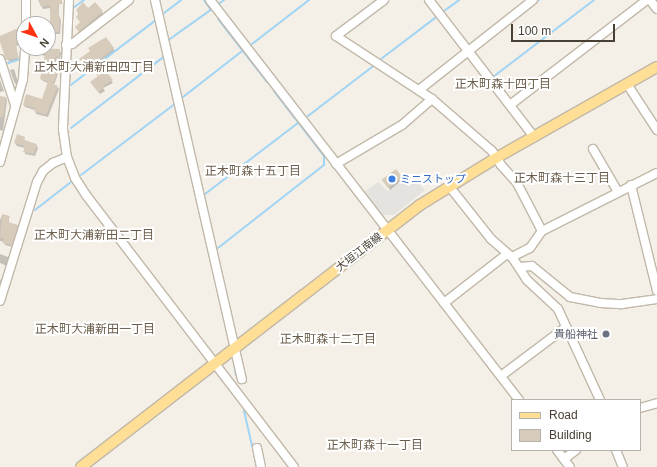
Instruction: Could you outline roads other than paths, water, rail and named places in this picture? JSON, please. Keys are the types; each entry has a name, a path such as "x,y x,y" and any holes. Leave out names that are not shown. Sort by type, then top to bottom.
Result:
{"main road":[{"name":"大垣江南線","path":"81,467 420,205 496,158 657,67"}],"street":[{"path":"26,0 26,16"},
{"path":"69,0 63,129 67,157 75,178 86,195 294,467"},
{"path":"66,45 72,44 129,0"},
{"path":"155,0 242,379"},
{"path":"210,0 518,399"},
{"path":"384,0 336,36 432,99 492,151 516,183 542,231"},
{"path":"429,0 534,137"},
{"path":"419,90 533,0"},
{"path":"510,105 648,0 657,9"},
{"path":"0,162 23,79 24,56"},
{"path":"0,59 1,69 15,105"},
{"path":"627,84 657,130"},
{"path":"336,164 402,125 432,99"},
{"path":"593,149 618,192"},
{"path":"0,301 37,182 43,171 53,163 67,157"},
{"path":"444,304 509,256 530,248 542,231 657,173"},
{"path":"519,267 532,266 570,297 622,304 657,298 631,185"},
{"path":"450,186 491,239 519,267 527,280 558,310 600,399"},
{"path":"501,376 566,327"},
{"path":"641,408 657,403"},
{"path":"257,448 261,467"},
{"path":"558,451 570,467"},
{"path":"564,459 575,451"},
{"path":"616,451 623,467"}],"waterway":[{"path":"73,8 84,0"},
{"path":"164,13 181,0"},
{"path":"204,0 211,10"},
{"path":"220,3 224,0"},
{"path":"252,44 309,0"},
{"path":"444,11 459,0"},
{"path":"534,3 539,0"},
{"path":"492,76 493,77 594,0"},
{"path":"167,41 212,9"},
{"path":"381,59 435,18"},
{"path":"218,19 267,82"},
{"path":"98,64 156,20"},
{"path":"183,97 242,51"},
{"path":"71,128 165,56"},
{"path":"8,63 21,59"},
{"path":"71,85 94,67"},
{"path":"308,116 372,67"},
{"path":"218,248 324,165 324,156 274,91"},
{"path":"81,175 175,104"},
{"path":"205,194 298,123"},
{"path":"35,210 71,182"},
{"path":"234,364 236,375"},
{"path":"244,411 252,447"},
{"path":"254,455 257,467"}],"place":[{"name":"ミニストップ","path":"392,179"},
{"name":"貴船神社","path":"606,334"}],"district":[{"name":"正木町大浦新田四丁目","path":"94,68"},
{"name":"正木町森十四丁目","path":"503,85"},
{"name":"正木町森十五丁目","path":"253,172"},
{"name":"正木町森十三丁目","path":"562,179"},
{"name":"正木町大浦新田二丁目","path":"94,236"},
{"name":"正木町大浦新田一丁目","path":"95,330"},
{"name":"正木町森十二丁目","path":"328,340"},
{"name":"正木町森十一丁目","path":"375,446"}]}
